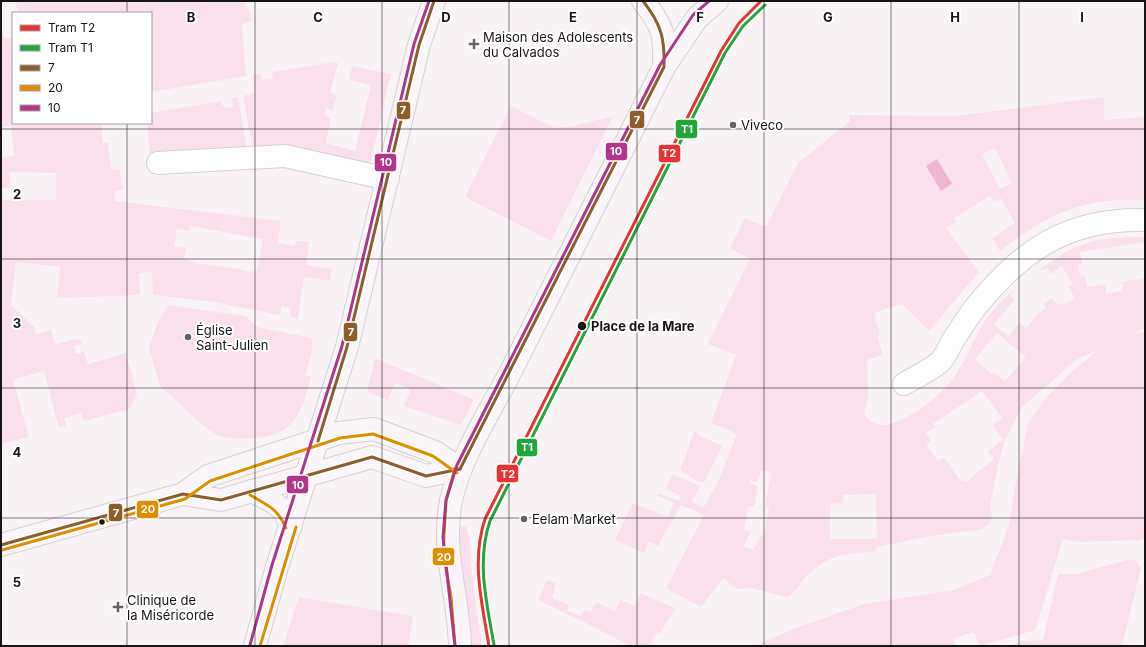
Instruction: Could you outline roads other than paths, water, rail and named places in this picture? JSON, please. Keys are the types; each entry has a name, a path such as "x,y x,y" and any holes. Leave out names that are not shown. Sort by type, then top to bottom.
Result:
{"main road":[{"path":"255,646 347,347 420,45 434,1"},
{"path":"643,1 657,17 665,39 664,67"},
{"path":"460,646 456,595 448,554 451,502 460,469 504,385 664,67 697,18 717,1"},
{"path":"1,545 183,494 208,476 339,433 374,429 435,452 460,469"},
{"path":"183,494 221,500 372,457 426,476 460,469"},
{"path":"252,491 273,502 284,511 291,526"}],"street":[{"path":"158,163 285,156 388,180"},
{"path":"904,384 941,361 961,327 986,295 1004,276 1039,247 1059,235 1081,226 1101,222 1145,220"}],"tram line":[{"name":"T2","path":"489,646 481,598 478,566 481,535 485,519 721,51 739,23 761,1"},
{"name":"T1","path":"494,645 486,599 483,567 486,536 490,521 725,53 743,26 765,5"}],"place":[{"name":"Maison des Adolescents du Calvados","path":"474,44"},
{"name":"Viveco","path":"733,125"},
{"name":"Place de la Mare","path":"582,326"},
{"name":"Église Saint-Julien","path":"188,337"},
{"name":"Eelam Market","path":"524,519"},
{"name":"Clinique de la Miséricorde","path":"118,607"}]}
